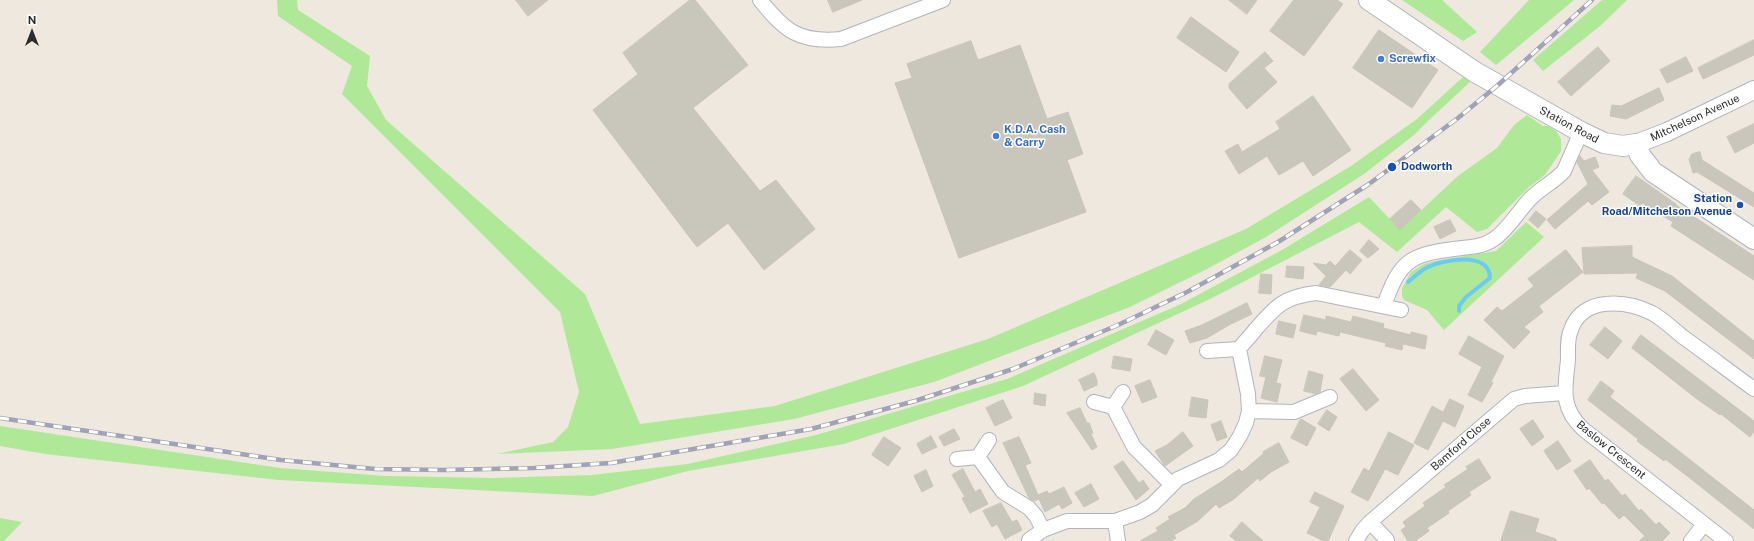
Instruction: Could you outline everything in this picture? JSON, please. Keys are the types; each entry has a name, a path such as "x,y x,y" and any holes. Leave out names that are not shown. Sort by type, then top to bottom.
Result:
{"main road":[{"name":"Station Road","path":"1369,0 1474,72 1581,132 1609,144 1623,146 1636,144"},
{"path":"1636,144 1640,155 1652,172 1754,239"}],"street":[{"path":"760,0 775,18 789,31 811,39 825,40 841,39 943,0"},
{"name":"Mitchelson Avenue","path":"1636,144 1667,132 1754,90"},
{"path":"1384,306 1392,283 1399,270 1410,261 1424,254 1479,246 1494,239 1538,191 1564,171 1581,132"},
{"path":"1207,351 1239,349 1275,308 1290,299 1304,294 1316,293 1401,310"},
{"name":"Baslow Crescent","path":"1726,541 1583,430 1573,420 1564,394 1570,330 1575,320 1584,310 1597,305 1613,304 1630,306 1652,313 1754,389"},
{"path":"1029,540 1043,530 1067,521 1115,521 1140,512 1152,505 1171,484 1188,473 1219,460 1231,450 1246,423 1249,411 1248,394 1239,349"},
{"path":"1113,407 1123,392"},
{"name":"Bamford Close","path":"1356,541 1362,530 1370,522 1514,399 1525,396 1564,394"},
{"path":"1249,411 1294,412 1330,397"},
{"path":"1094,402 1113,407 1134,447 1171,484"},
{"path":"978,457 989,440"},
{"path":"957,459 978,457"},
{"path":"978,457 1003,492 1028,508 1036,516 1043,530"},
{"path":"1115,521 1118,541"},
{"path":"1370,522 1387,540"},
{"path":"1691,541 1704,524"}],"green space":[{"path":"277,0 297,0 298,10 370,56 367,86 386,120 585,294 640,424 775,406 988,339 1246,229 1351,166 1417,119 1463,77 1470,82 1414,135 1364,174 1266,237 1207,269 1130,307 934,382 794,419 612,449 497,454 553,442 568,427 579,392 560,312 342,94 352,66 278,16"},
{"path":"1402,0 1442,0 1477,32 1463,41"},
{"path":"1529,0 1574,0 1496,65 1480,52"},
{"path":"1602,0 1627,0 1600,26 1543,71 1533,60"},
{"path":"1527,115 1543,126 1548,126 1556,131 1561,139 1561,151 1545,175 1529,187 1487,229 1477,232 1446,207 1397,252 1359,222 1210,299 1023,386 844,444 688,471 593,496 279,480 45,454 0,446 0,426 280,468 385,476 494,478 592,475 688,464 816,435 1007,379 1179,305 1282,250 1369,197 1400,230 1458,176 1497,148 1514,125"},
{"path":"1526,222 1544,237 1444,330 1427,310 1404,300 1402,296 1402,288 1411,272 1424,264 1434,261 1496,251"},
{"path":"0,518 22,522 4,541 0,541"}],"building":[{"path":"516,0 548,0 528,16"},
{"path":"690,0 695,0 748,65 693,108 760,191 776,180 815,229 764,270 728,223 697,247 593,110 638,74 623,53"},
{"path":"828,0 862,0 833,12"},
{"path":"1229,0 1257,0 1247,14"},
{"path":"1294,0 1337,0 1343,4 1304,56 1270,31"},
{"path":"1191,17 1239,52 1226,72 1177,38"},
{"path":"1379,30 1438,70 1412,108 1353,68"},
{"path":"1754,40 1754,55 1703,79 1698,68"},
{"name":"K.D.A. Cash & Carry","path":"971,41 978,60 1020,45 1047,119 1068,112 1083,154 1067,160 1086,212 959,258 895,83 912,78 907,64"},
{"path":"1598,47 1610,61 1571,96 1558,82"},
{"path":"1265,52 1273,61 1264,68 1277,82 1247,109 1229,88 1229,84"},
{"path":"1686,57 1693,71 1667,83 1660,70"},
{"path":"1659,88 1664,100 1626,119 1610,116 1612,105 1621,106"},
{"path":"1313,96 1351,150 1313,176 1303,161 1279,175 1267,156 1239,174 1225,151 1238,144 1242,152 1280,129 1276,122"},
{"path":"1754,124 1754,143 1735,153 1727,137"},
{"path":"1700,152 1702,160 1754,193 1754,207 1697,172 1693,173 1689,159 1692,154"},
{"path":"1580,156 1584,161 1595,157 1599,167 1592,170 1609,192 1592,205 1588,201 1555,229 1547,220 1588,184 1577,162"},
{"path":"1636,176 1676,205 1754,256 1754,280 1671,226 1673,222 1642,203 1640,206 1623,194"},
{"path":"1411,200 1421,210 1400,230 1390,219"},
{"path":"1536,211 1546,219 1538,228 1529,220"},
{"path":"1450,220 1456,231 1440,239 1434,227"},
{"path":"1369,240 1379,249 1368,258 1360,251"},
{"path":"1632,246 1632,257 1672,276 1754,341 1754,359 1665,291 1636,278 1638,273 1584,274 1582,248"},
{"path":"1350,250 1362,260 1350,274 1346,270 1330,287 1319,285 1326,276 1313,263 1326,265 1330,261 1335,266"},
{"path":"1566,250 1583,272 1539,306 1543,312 1524,327 1530,332 1514,349 1484,320 1497,307 1502,311 1534,286 1528,279"},
{"path":"1287,266 1304,267 1303,279 1286,277"},
{"path":"1261,274 1272,275 1271,294 1259,293"},
{"path":"1247,303 1252,314 1207,338 1190,343 1185,331 1202,325"},
{"path":"1304,315 1326,320 1326,316 1351,322 1353,316 1384,324 1383,328 1411,335 1411,332 1427,336 1425,349 1403,344 1402,350 1385,346 1386,343 1340,332 1339,336 1317,331 1316,335 1300,331"},
{"path":"1279,321 1296,325 1293,338 1276,334"},
{"path":"1605,327 1622,341 1608,359 1590,345"},
{"path":"1156,330 1174,340 1166,355 1148,345"},
{"path":"1641,335 1754,421 1754,431 1750,437 1721,414 1720,415 1697,399 1632,348"},
{"path":"1469,336 1504,356 1491,382 1493,383 1482,402 1468,395 1482,367 1459,354"},
{"path":"1114,356 1132,359 1130,371 1112,368"},
{"path":"1265,356 1282,360 1276,383 1281,384 1277,402 1261,398 1266,377 1260,376"},
{"path":"1353,369 1379,400 1366,411 1340,379"},
{"path":"1309,371 1323,375 1320,392 1316,394 1304,391"},
{"path":"1094,373 1097,380 1097,385 1084,391 1079,380"},
{"path":"1150,380 1157,397 1142,403 1135,386"},
{"path":"1601,381 1614,391 1610,397 1754,510 1754,529 1665,459 1664,461 1637,441 1638,439 1588,400"},
{"path":"1035,393 1046,395 1045,406 1034,404"},
{"path":"1192,397 1208,400 1206,418 1189,416"},
{"path":"1450,399 1464,406 1455,427 1443,421 1428,450 1414,443 1432,406 1443,412"},
{"path":"1003,400 1012,418 995,426 986,408"},
{"path":"1080,408 1087,423 1089,423 1093,433 1091,434 1097,447 1092,450 1067,413"},
{"path":"1327,410 1337,417 1329,431 1318,424"},
{"path":"1301,419 1316,428 1307,446 1291,438"},
{"path":"1533,420 1544,437 1532,446 1520,429"},
{"path":"1221,421 1227,437 1217,441 1211,425"},
{"path":"954,429 960,439 944,446 939,437"},
{"path":"1183,432 1193,446 1165,466 1155,451 1167,445"},
{"path":"1389,432 1414,445 1398,475 1385,469 1368,501 1351,492 1364,468 1369,471"},
{"path":"931,436 937,447 922,454 917,444"},
{"path":"884,437 901,448 888,466 872,455"},
{"path":"1019,437 1031,463 1025,465 1038,495 1047,491 1049,494 1064,487 1072,503 1062,509 1059,504 1045,512 1039,499 1034,501 1029,498 1003,443"},
{"path":"1558,441 1571,461 1557,470 1544,451"},
{"path":"1279,443 1289,462 1271,472 1260,481 1258,478 1234,499 1219,508 1216,504 1198,521 1174,535 1176,538 1170,541 1140,541 1158,531 1156,528 1170,519 1168,517 1185,508 1194,499 1239,469 1242,472 1264,453 1263,452"},
{"path":"1479,459 1491,478 1469,492 1471,495 1448,511 1449,513 1427,528 1429,531 1415,541 1408,541 1401,530 1406,527 1403,522 1425,506 1423,503 1446,487 1444,485 1468,469 1466,467"},
{"path":"1590,460 1605,481 1608,479 1622,496 1625,494 1639,511 1641,509 1656,525 1659,522 1670,533 1662,541 1639,541 1645,536 1624,515 1619,519 1604,503 1602,504 1589,488 1587,490 1574,471"},
{"path":"1123,461 1139,483 1143,480 1149,489 1136,500 1114,467"},
{"path":"963,469 975,492 980,489 988,504 970,513 962,498 965,497 952,475"},
{"path":"926,470 933,486 922,492 914,476"},
{"path":"1091,484 1099,499 1084,507 1075,493"},
{"path":"1315,492 1344,506 1328,541 1324,541 1307,533 1320,507 1310,502"},
{"path":"1001,503 1012,522 1017,520 1022,530 1005,539 997,524 992,527 983,511"},
{"path":"1511,511 1539,519 1535,532 1556,539 1556,541 1501,541"},
{"path":"1242,522 1263,541 1236,541 1230,536"}],"waterway":[{"path":"1408,282 1426,268 1442,262 1453,260 1474,260 1482,264 1488,269 1490,278 1466,297 1459,306 1459,311"}],"railway":[{"path":"0,418 281,460 375,469 444,470 534,468 611,463 811,429 915,401 1013,369 1118,325 1187,292 1278,242 1369,184 1458,118 1498,85 1592,0"}],"place":[{"name":"Screwfix","path":"1381,59"},
{"name":"K.D.A. Cash & Carry","path":"996,136"},
{"name":"Dodworth","path":"1392,167"},
{"name":"Station Road/Mitchelson Avenue","path":"1740,205"}]}
